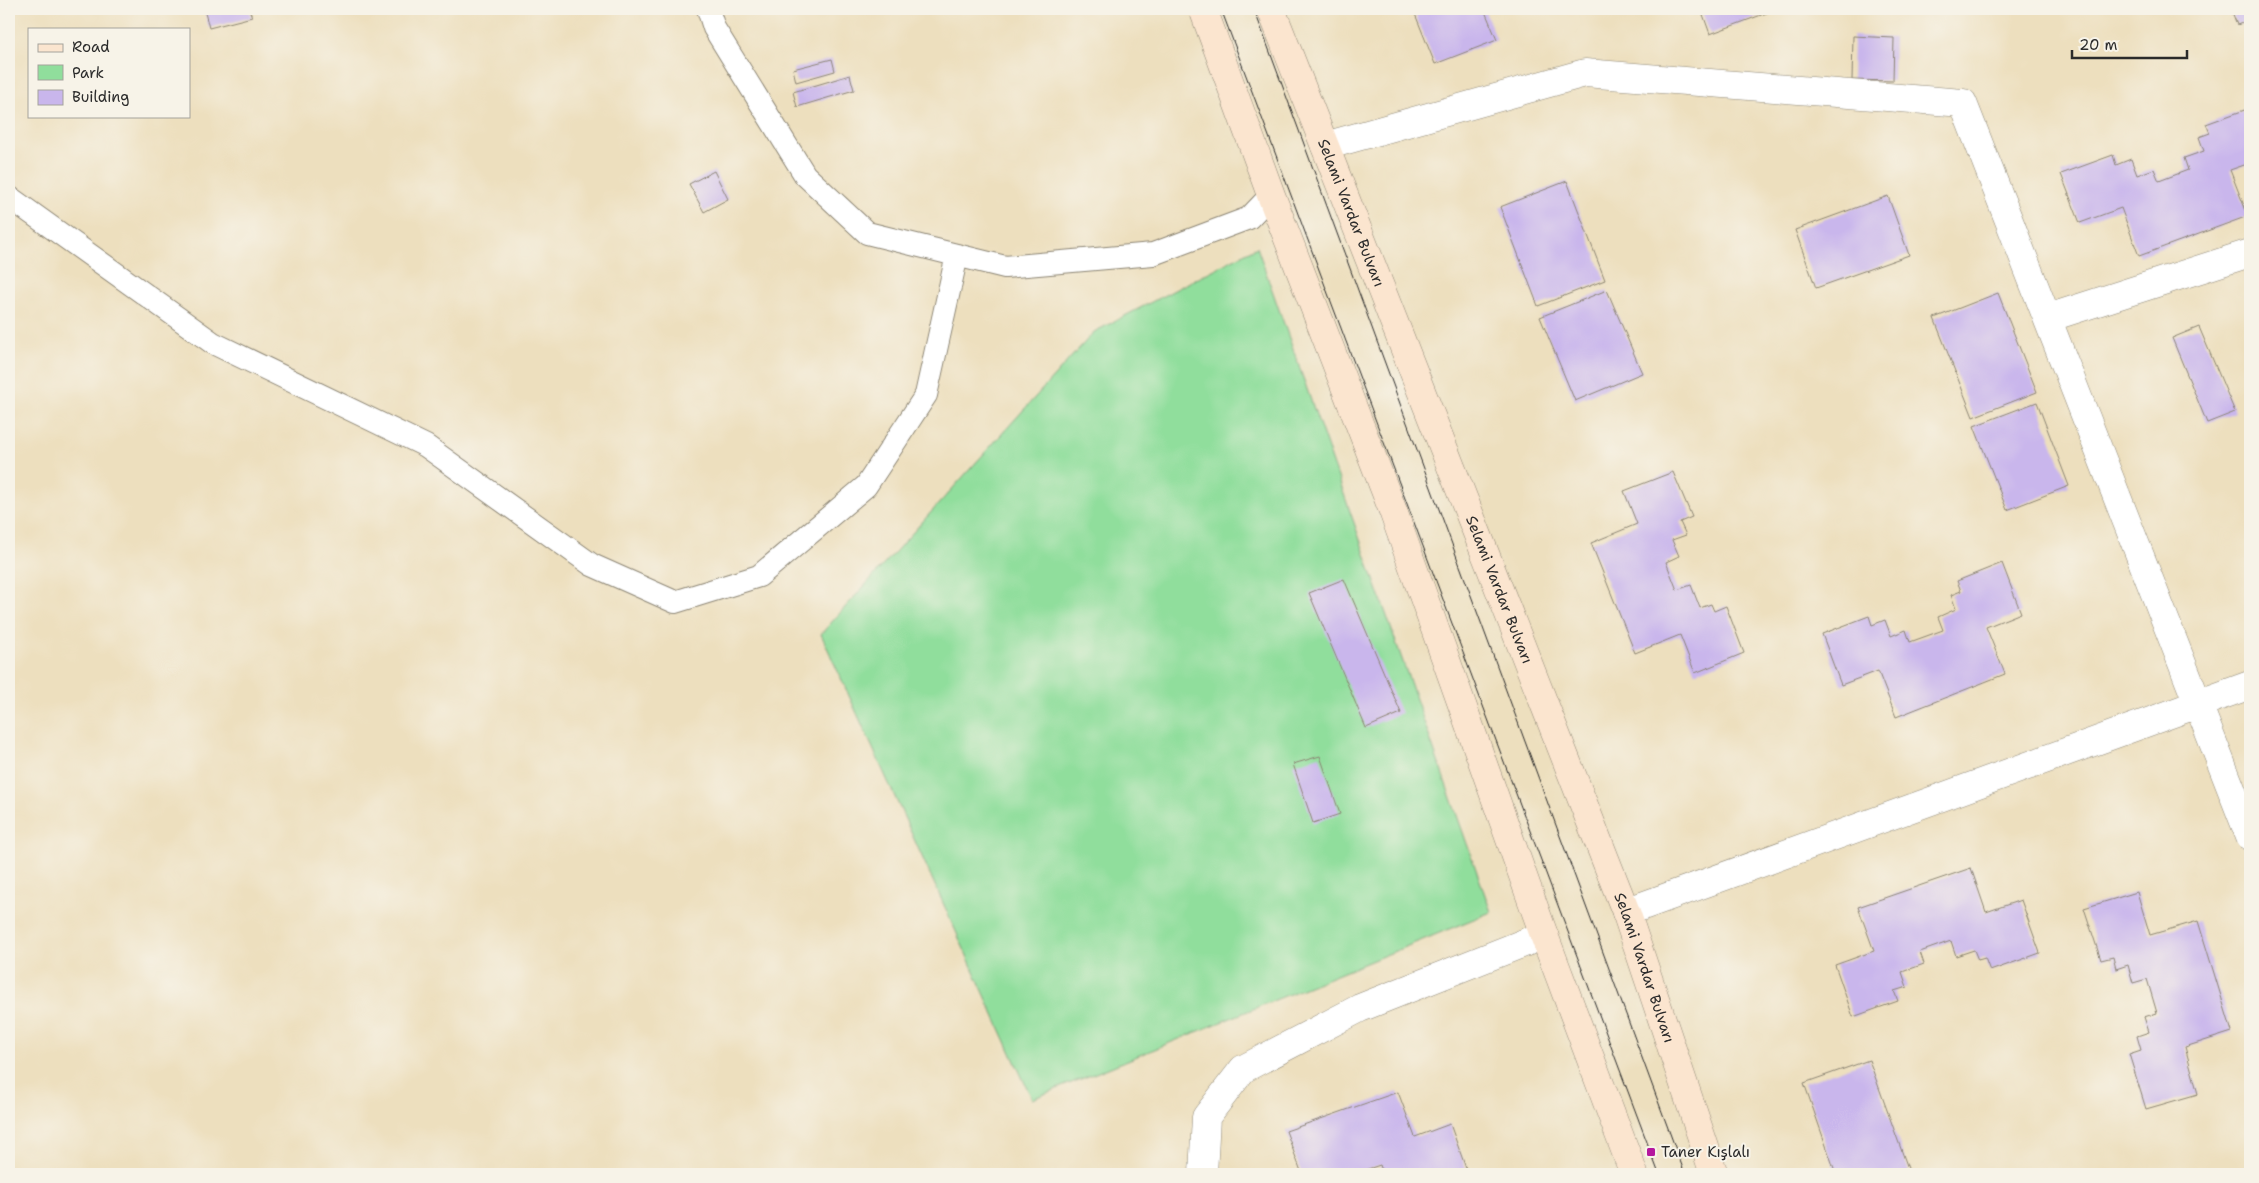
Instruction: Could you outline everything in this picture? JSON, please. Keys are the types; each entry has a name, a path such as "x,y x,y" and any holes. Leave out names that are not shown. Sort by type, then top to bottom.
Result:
{"main road":[{"path":"1203,9 1271,195 1392,511 1544,935 1634,1174"},
{"name":"Selami Vardar Bulvarı","path":"1271,9 1626,912 1714,1174"}],"street":[{"path":"1325,146 1585,73 1963,103 2250,837"},
{"path":"2048,318 2250,253"},
{"path":"1626,912 2199,706 2250,685"},
{"path":"1203,1174 1206,1117 1243,1069 1360,1008 1544,935"}],"lane":[{"path":"708,9 714,28 805,175 867,233 1005,267 1152,254 1249,218 1271,195"},
{"path":"9,197 213,343 426,446 592,565 675,602 759,576 866,486 926,395 957,255"}],"green space":[{"path":"1257,247 1491,912 1032,1099 821,634 1094,332"}],"building":[{"path":"204,9 249,9 252,17 209,28"},
{"path":"1413,9 1484,9 1497,40 1435,64"},
{"path":"1701,9 1771,9 1772,11 1710,34"},
{"path":"2231,9 2250,9 2250,20 2237,25"},
{"path":"1853,36 1894,38 1893,81 1852,80"},
{"path":"832,59 835,71 796,82 793,69"},
{"path":"850,75 854,90 797,107 793,92"},
{"path":"2250,108 2250,163 2230,170 2248,216 2139,256 2121,208 2080,223 2061,174 2113,155 2116,165 2131,159 2137,175 2154,169 2159,181 2188,170 2184,158 2204,151 2199,137 2210,133 2206,124"},
{"path":"714,171 728,199 704,212 689,184"},
{"path":"1567,181 1605,280 1538,306 1500,207"},
{"path":"1888,196 1909,255 1816,288 1795,230"},
{"path":"1607,290 1642,373 1575,401 1540,317"},
{"path":"1998,293 2037,392 1973,417 1934,318"},
{"path":"2199,327 2235,412 2207,423 2172,338"},
{"path":"2037,402 2069,486 2007,510 1974,426"},
{"path":"1673,472 1692,517 1680,522 1686,535 1672,540 1679,556 1666,562 1677,590 1691,585 1700,608 1711,604 1714,611 1726,606 1744,653 1695,673 1680,635 1635,653 1591,543 1637,524 1624,491"},
{"path":"2002,563 2021,613 1986,627 2005,674 1896,717 1878,671 1841,685 1822,634 1869,616 1872,625 1885,620 1891,636 1906,630 1910,642 1943,630 1938,617 1956,609 1951,595 1961,591 1957,581"},
{"path":"1344,579 1401,713 1366,728 1309,593"},
{"path":"1320,756 1340,814 1313,823 1293,764"},
{"path":"1971,868 1986,912 2021,900 2040,953 1990,971 1985,958 1978,960 1974,950 1956,956 1951,941 1920,952 1924,964 1902,972 1907,987 1894,991 1898,1001 1853,1017 1835,965 1874,951 1858,907"},
{"path":"2137,892 2150,935 2198,921 2232,1032 2185,1047 2198,1094 2146,1109 2129,1054 2141,1050 2137,1036 2149,1032 2144,1017 2157,1013 2147,979 2133,983 2128,965 2116,969 2113,957 2101,960 2084,908"},
{"path":"1869,1060 1910,1174 1836,1174 1804,1083"},
{"path":"1398,1092 1415,1137 1450,1124 1468,1174 1383,1174 1380,1165 1353,1174 1302,1174 1286,1131"}],"tram line":[{"path":"1221,9 1659,1174"},
{"path":"1254,9 1685,1174"}],"place":[{"name":"Taner Kışlalı","path":"1651,1152"}]}
